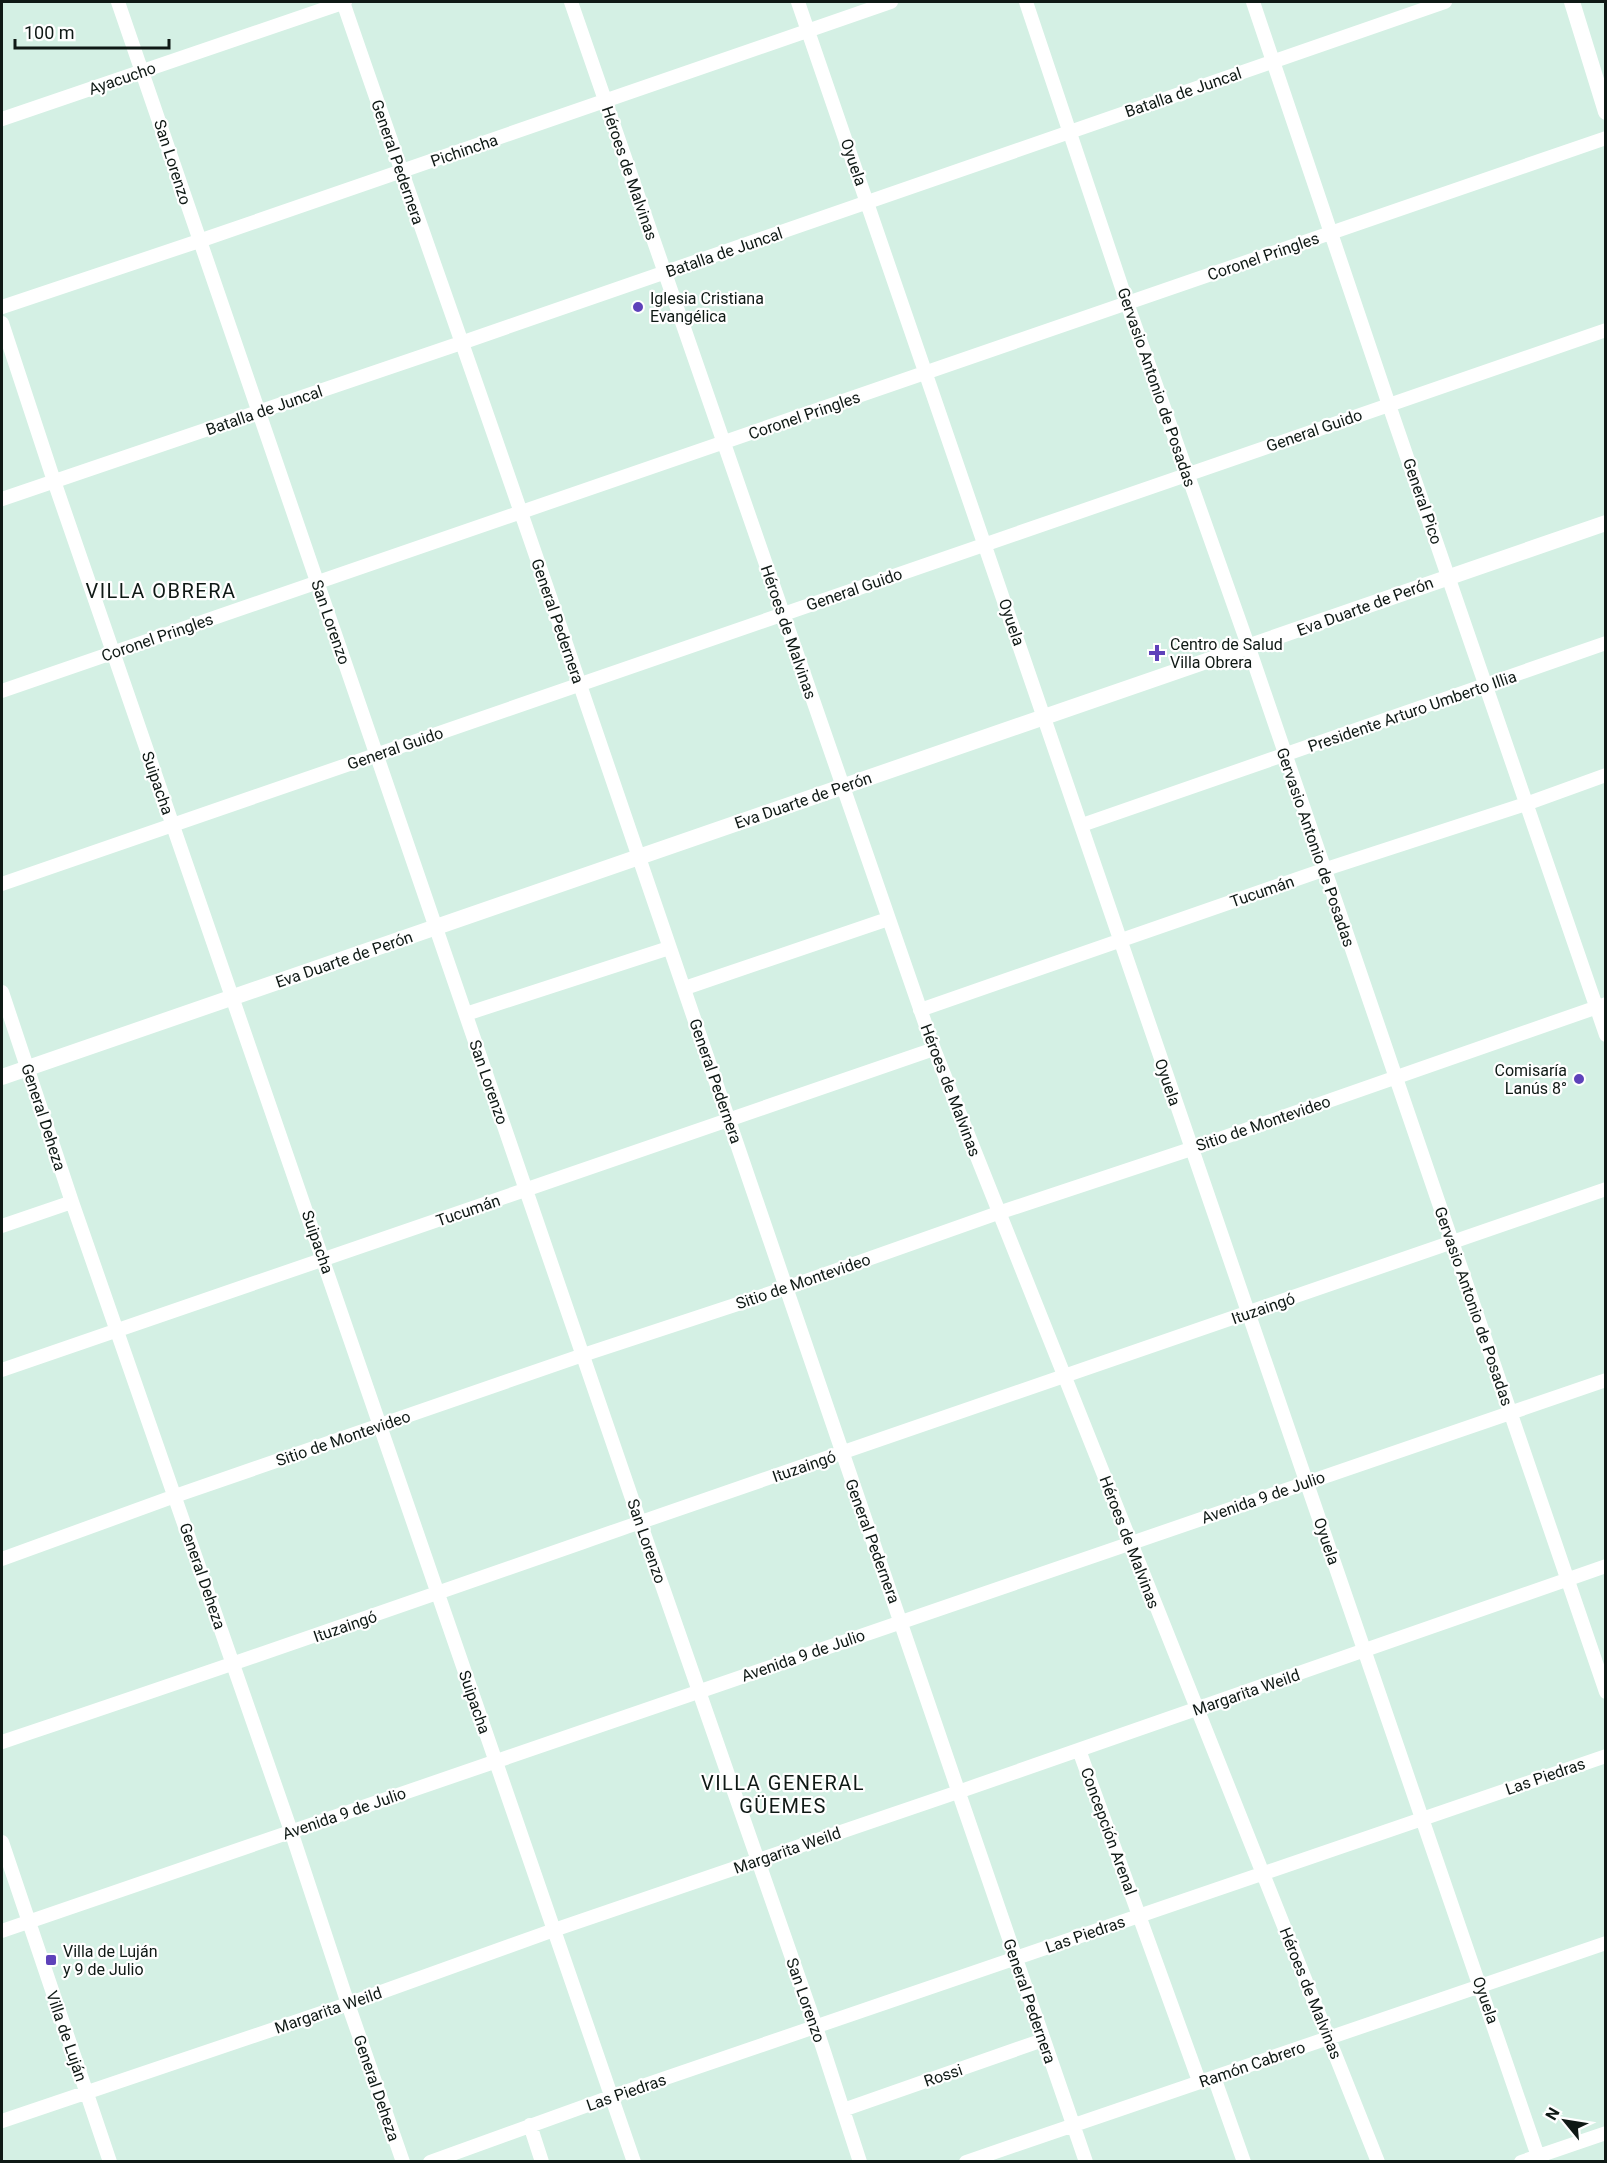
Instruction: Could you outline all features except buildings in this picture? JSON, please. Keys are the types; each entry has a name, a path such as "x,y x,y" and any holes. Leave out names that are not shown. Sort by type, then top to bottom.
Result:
{"main road":[{"path":"1572,2 1605,112"},
{"name":"Eva Duarte de Perón","path":"2,1077 1249,648 1605,523"}],"street":[{"name":"San Lorenzo","path":"118,2 640,1522 816,2027 860,2162"},
{"name":"Ayacucho","path":"2,119 344,2"},
{"name":"General Pedernera","path":"344,2 580,684 637,857 685,988 841,1453 902,1622 958,1792 1086,2162"},
{"name":"Héroes de Malvinas","path":"571,2 934,1049 1378,2162"},
{"name":"Oyuela","path":"798,2 986,544 1191,1149 1424,1818 1539,2159"},
{"name":"Pichincha","path":"2,308 891,2"},
{"name":"Gervasio Antonio de Posadas","path":"1026,2 1127,303 1249,648 1605,1692"},
{"name":"General Pico","path":"1253,2 1526,804 1601,1006 1605,1035"},
{"name":"Batalla de Juncal","path":"2,500 1445,2"},
{"name":"Coronel Pringles","path":"2,691 1605,138"},
{"name":"Suipacha","path":"2,323 54,481 634,2162"},
{"name":"General Guido","path":"2,884 1605,330"},
{"name":"Presidente Arturo Umberto Illia","path":"1082,825 1605,643"},
{"name":"Tucumán","path":"920,1010 1323,870 1605,776"},
{"path":"685,988 888,919"},
{"path":"466,1014 669,948"},
{"name":"General Deheza","path":"2,992 72,1202 234,1665 403,2162"},
{"name":"Sitio de Montevideo","path":"2,1559 175,1496 583,1355 786,1288 998,1213 1191,1149 1601,1006"},
{"name":"Tucumán","path":"2,1370 934,1049"},
{"name":"Ituzaingó","path":"2,1742 234,1665 1065,1374 1605,1189"},
{"path":"2,1226 72,1202"},
{"name":"Avenida 9 de Julio","path":"2,1930 1605,1380"},
{"name":"Margarita Weild","path":"2,2121 348,2004 554,1930 1080,1750 1605,1566"},
{"name":"Concepción Arenal","path":"1080,1750 1199,2081"},
{"name":"Las Piedras","path":"430,2162 613,2096 1605,1756"},
{"name":"Villa de Luján","path":"2,1842 110,2162"},
{"name":"Ramón Cabrero","path":"966,2162 1605,1942"},
{"name":"Rossi","path":"843,2110 1043,2040"},
{"path":"1214,2077 1244,2162"},
{"path":"530,2125 542,2162"},
{"path":"1521,2162 1539,2159 1605,2133"}],"place":[{"name":"Iglesia Cristiana Evangélica","path":"638,307"},
{"name":"Centro de Salud Villa Obrera","path":"1157,653"},
{"name":"Comisaría Lanús 8°","path":"1579,1079"},
{"name":"Villa de Luján y 9 de Julio","path":"51,1960"}],"district":[{"name":"VILLA OBRERA","path":"161,591"},
{"name":"VILLA GENERAL GÜEMES","path":"783,1794"}]}
